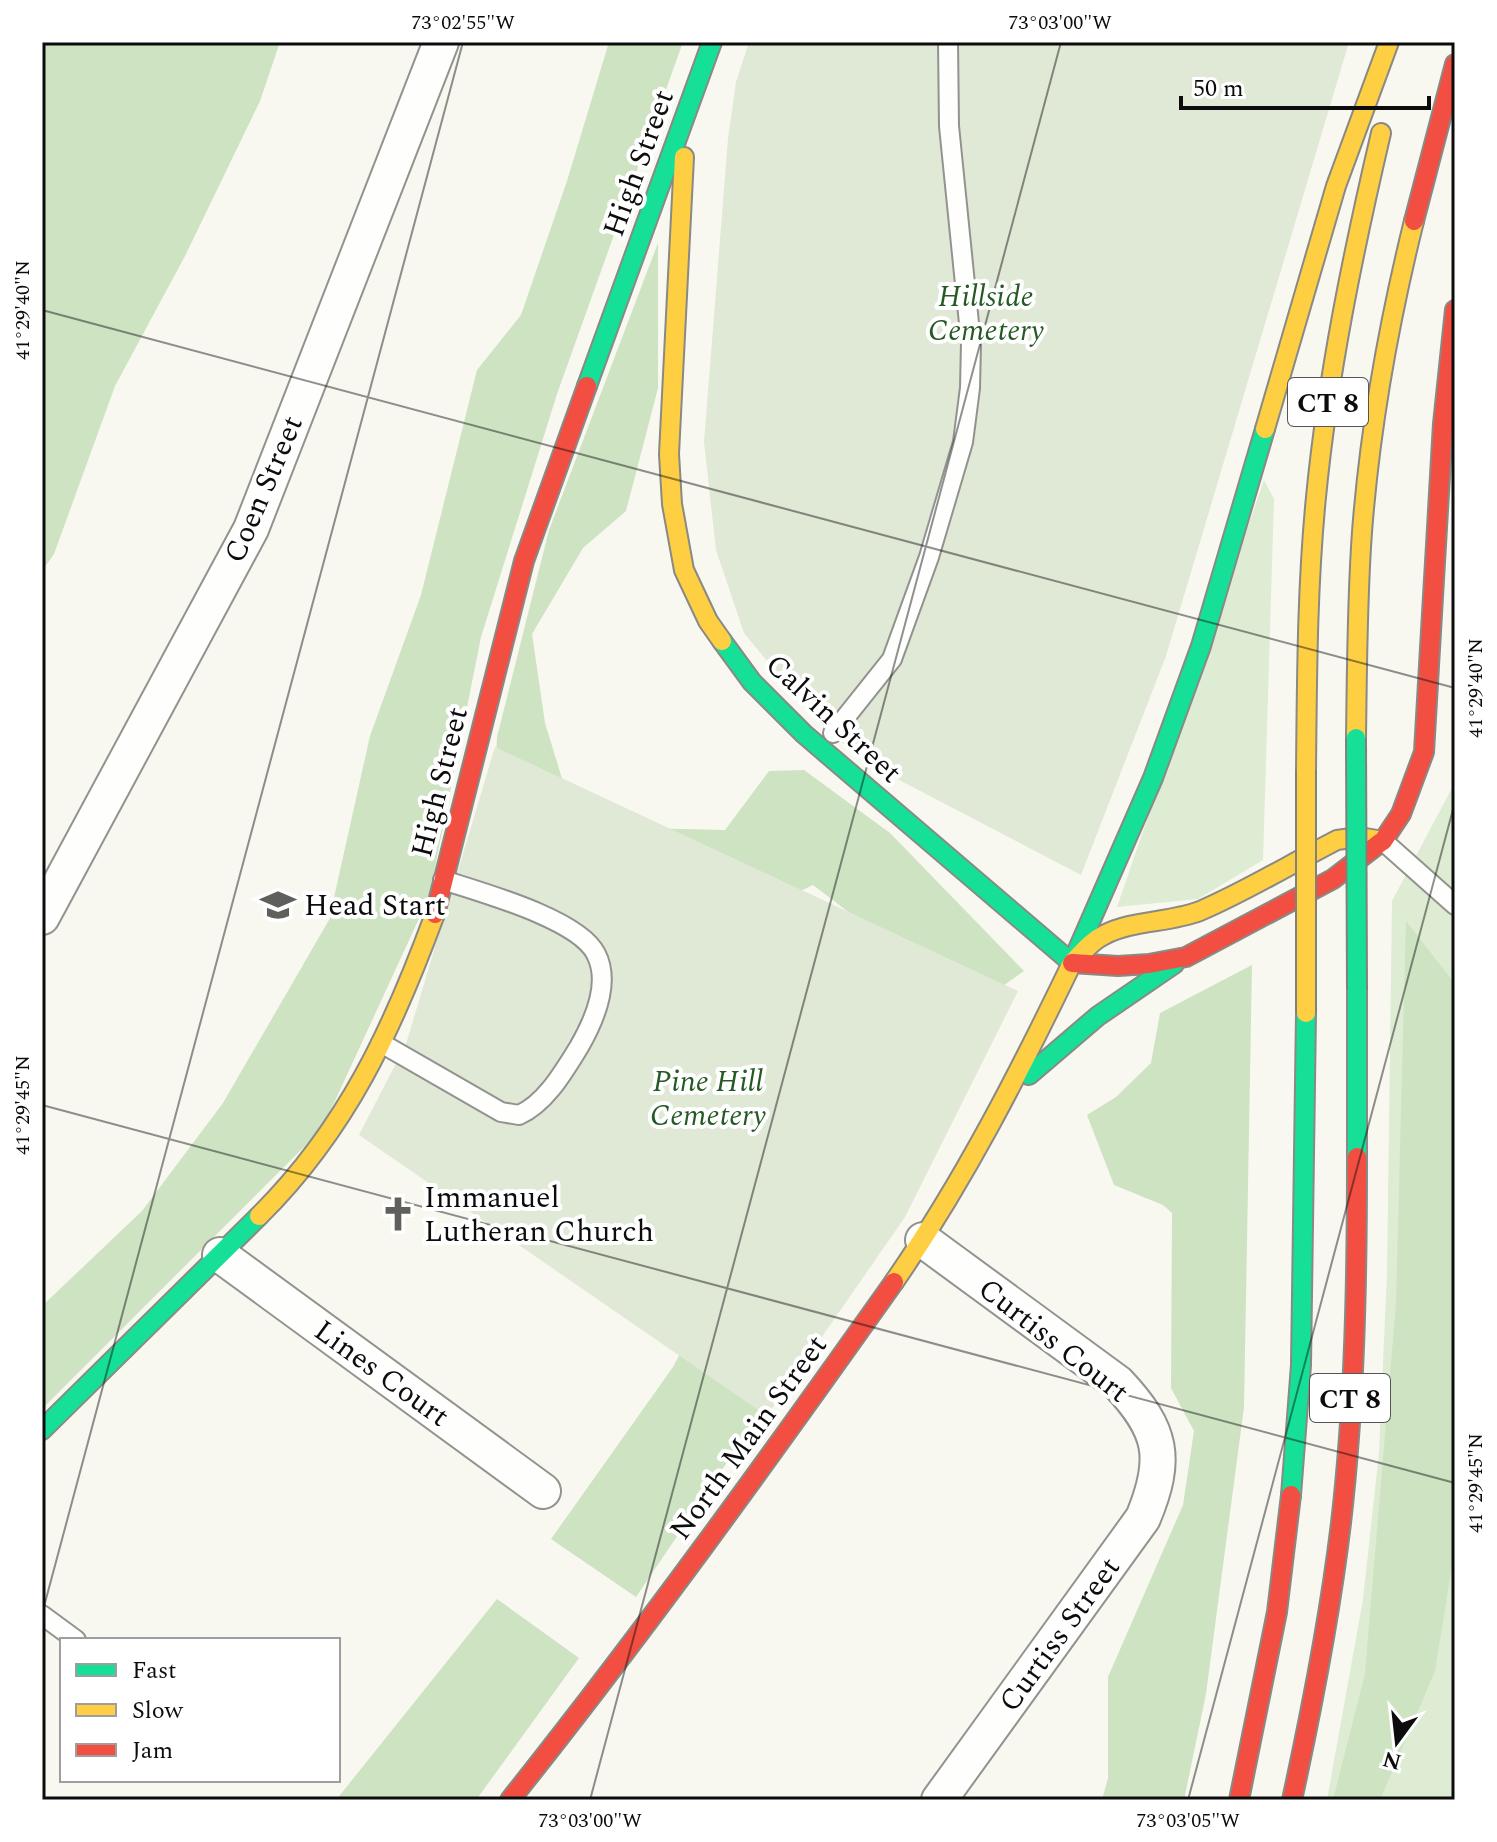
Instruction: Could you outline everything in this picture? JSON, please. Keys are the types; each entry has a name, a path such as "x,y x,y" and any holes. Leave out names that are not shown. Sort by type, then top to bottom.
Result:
{"main road":[{"name":"High Street","path":"42,1430 284,1191 333,1130 408,988 437,909 524,561 712,42"},
{"name":"North Main Street","path":"510,1800 566,1730 850,1347 923,1240 1009,1094 1072,963 1179,714 1336,186 1389,42"},
{"name":"CT 8","path":"1292,1800 1310,1722 1331,1603 1345,1481 1356,1236 1356,738 1365,505 1380,386 1401,268 1428,156 1455,64"},
{"name":"Calvin Street","path":"687,110 669,454 671,502 689,582 710,625 740,670 783,716 1072,963"},
{"name":"CT 8","path":"1239,1800 1277,1612 1292,1490 1301,1365 1307,623 1316,497 1352,257 1387,112"},
{"path":"1072,963 1118,966 1186,957 1333,879 1383,841 1401,814 1424,752 1443,424 1455,310"},
{"path":"1072,963 1103,935 1118,929 1174,920 1201,910 1337,840 1359,837 1383,841"},
{"name":"North Main Street","path":"1009,1094 1090,1021 1141,984 1186,957"}],"street":[{"name":"Coen Street","path":"42,917 251,529 441,42"},
{"name":"Curtiss Court","path":"923,1240 1118,1383 1140,1407 1154,1432 1158,1459"},
{"name":"Lines Court","path":"220,1255 543,1491"},
{"name":"Curtiss Street","path":"939,1800 1143,1518 1156,1487 1158,1459"}],"lane":[{"path":"833,733 892,659 929,557 963,442 970,388 971,343 949,126 948,42"},
{"path":"1383,841 1455,905"},
{"path":"381,1043 501,1112 519,1115 539,1102 561,1073 585,1037 597,1010 601,969 596,952 582,937 517,905 443,880"},
{"path":"42,1615 73,1638"}],"green space":[{"path":"42,42 280,42 260,101 185,256 115,386 54,554 42,571"},
{"path":"609,42 683,42 557,394 481,637 429,897 322,1129 42,1409 42,1306 142,1211 223,1103 329,920 370,736 421,595 477,370 521,315 567,181"},
{"name":"Hillside Cemetery","path":"749,42 1349,42 1166,656 1081,875 859,759 801,702 744,633 716,550 704,442 728,139 736,82"},
{"path":"658,243 658,388 626,511 583,548 532,634 545,723 568,798 640,828 725,830 769,771 804,770 890,833 1024,971 973,1007 813,885 732,923 492,837 497,737 549,530"},
{"path":"1264,480 1274,499 1263,860 1198,899 1117,907"},
{"name":"Pine Hill Cemetery","path":"495,747 1018,991 905,1217 767,1416 359,1135 406,1044"},
{"path":"1455,751 1455,1800 1327,1800 1363,1599 1379,1453 1387,1273 1392,901 1452,788"},
{"path":"1406,921 1455,984 1455,1546 1435,1671 1380,1800 1333,1800 1365,1674 1396,1304"},
{"path":"1252,965 1244,1407 1206,1694 1184,1800 1102,1800 1108,1778 1108,1677 1183,1505 1194,1431 1171,1388 1172,1213 1163,1205 1114,1185 1087,1115 1116,1097 1151,1063 1160,1013"},
{"path":"770,1182 878,1239 636,1597 551,1539 673,1367"},
{"path":"497,1599 579,1658 476,1800 336,1800"}],"traffic: fast":[{"path":"587,386 712,42"},
{"path":"1072,963 1153,778 1201,646 1265,429"},
{"path":"722,641 752,682 804,734 1072,963"},
{"path":"1356,738 1357,990"},
{"path":"1029,1075 1098,1016 1174,964"},
{"path":"1357,990 1357,1157"},
{"path":"1291,1495 1301,1365 1306,1013"},
{"path":"42,1430 259,1216"}],"traffic: slow":[{"path":"1265,429 1336,186 1389,42"},
{"path":"1306,770 1309,599 1321,451 1342,314 1381,133"},
{"path":"684,157 669,454 672,504 684,570 708,621 722,641"},
{"path":"1356,738 1359,583 1370,453 1396,297 1414,221"},
{"path":"1306,770 1306,1013"},
{"path":"894,1282 944,1205 989,1126 1072,963 1091,944 1115,930 1200,911 1337,840 1359,837 1383,841"},
{"path":"259,1216 318,1148 364,1075 402,997 435,914"}],"traffic: jam":[{"path":"1414,221 1455,64"},
{"path":"1383,841 1401,814 1424,752 1443,424 1455,310"},
{"path":"435,914 524,561 587,386"},
{"path":"1072,963 1118,966 1186,957 1333,879 1381,842"},
{"path":"1292,1800 1326,1627 1346,1478 1354,1340 1357,1157"},
{"path":"510,1800 706,1544 894,1282"},
{"path":"1239,1800 1277,1612 1291,1495"}],"place":[{"name":"Head Start","path":"278,905"},
{"name":"Immanuel Lutheran Church","path":"398,1214"}]}
